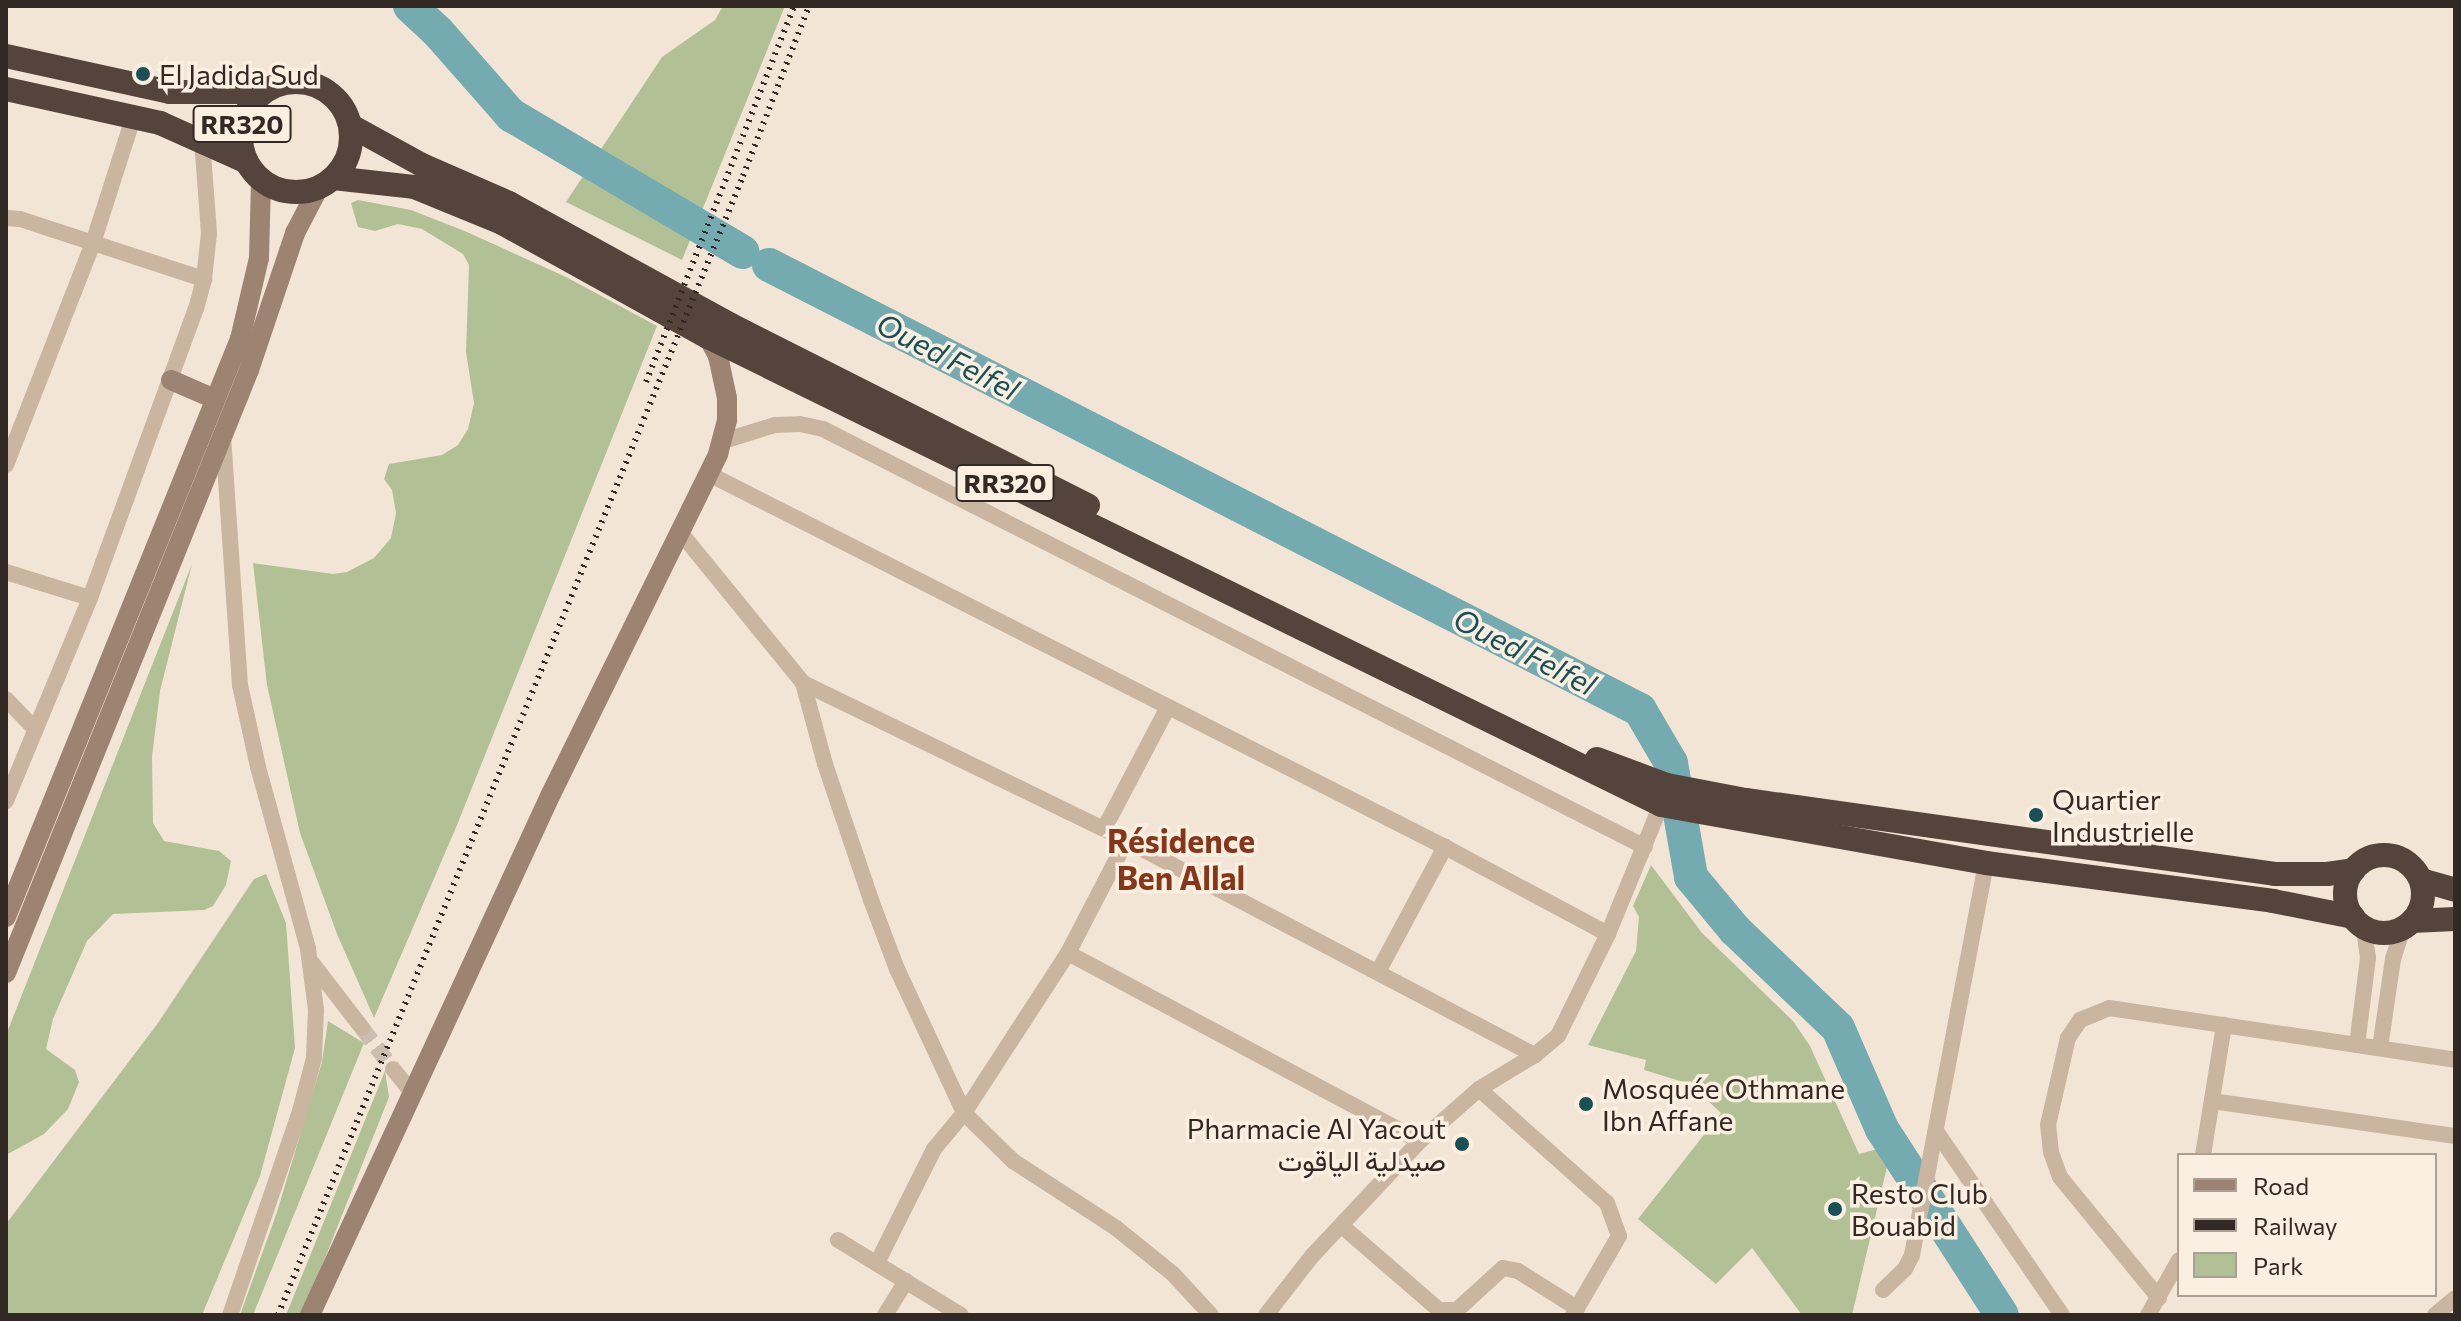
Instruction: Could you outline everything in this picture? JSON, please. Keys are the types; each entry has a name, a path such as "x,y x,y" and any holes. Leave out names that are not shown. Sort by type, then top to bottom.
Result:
{"highway":[{"name":"RR320","path":"6,56 170,92 263,92"},
{"name":"RR320","path":"254,171 241,130 248,109 263,92 285,82 310,83 332,94 351,126 410,159 519,208 731,325 1674,800 2275,874 2354,870 2370,858 2389,855 2407,862 2421,880 2455,890"},
{"name":"RR320","path":"6,89 134,115 202,139 254,171 271,186 294,192 326,182 388,181 440,195 502,223 708,337 1674,800 1986,863 2273,901 2358,922 2377,933 2455,919"},
{"path":"326,182 350,149 351,126"},
{"path":"2354,870 2345,893 2358,922"},
{"path":"2408,925 2422,902 2421,880"}],"main road":[{"path":"6,917 240,339 255,284 254,171"},
{"path":"6,973 249,370 295,233 326,182"},
{"path":"310,1315 411,1091 723,441 727,398 718,356 708,337"},
{"path":"171,380 215,399"}],"street":[{"path":"6,465 93,243 134,115"},
{"path":"6,801 90,598 171,380 204,279 209,209 202,139"},
{"path":"6,218 20,219 204,279"},
{"path":"723,441 775,425 800,424 823,429 1645,847"},
{"path":"223,436 230,587 240,685 311,962 316,1010 314,1058 300,1111 230,1315"},
{"path":"709,474 1167,709 1445,847 1608,934"},
{"path":"680,532 803,683 825,764 871,900 897,969 964,1113 1013,1161 1116,1228 1173,1274 1211,1315"},
{"path":"6,572 90,598"},
{"path":"803,683 1104,829 1379,970 1535,1055"},
{"path":"6,699 35,729"},
{"path":"1104,829 1167,709"},
{"path":"1266,1315 1312,1256 1420,1141 1479,1089 1535,1055 1558,1036 1608,934 1645,847 1674,800"},
{"path":"877,1263 934,1149 964,1113 1068,953 1126,841"},
{"path":"1379,970 1445,847"},
{"path":"1883,1290 1905,1269 1913,1249 1986,863"},
{"path":"2357,1045 2368,958 2358,922"},
{"path":"2380,1048 2393,959 2408,925"},
{"path":"1068,953 1420,1141"},
{"path":"311,962 362,1028"},
{"path":"2159,1298 2060,1177 2055,1165 2048,1125 2068,1038 2088,1014 2109,1008 2455,1060"},
{"path":"2203,1153 2224,1025"},
{"path":"393,1069 411,1091"},
{"path":"1342,1226 1439,1310 1457,1310 1503,1268 1518,1271 1575,1312 1619,1236 1607,1203 1479,1089"},
{"path":"2212,1101 2455,1136"},
{"path":"1936,1131 2062,1315"},
{"path":"838,1240 961,1315"},
{"path":"2148,1315 2177,1264"},
{"path":"885,1315 906,1281"},
{"path":"2435,1315 2455,1298"}],"green space":[{"path":"723,6 785,6 682,260 566,202 662,57 715,20"},
{"path":"358,200 411,210 467,232 566,277 657,326 457,825 374,1018 337,934 300,833 267,685 253,563 333,574 347,572 374,558 391,538 396,513 392,490 384,479 389,464 442,455 458,445 468,429 474,403 466,352 469,265 463,254 422,229 398,224 375,231 358,227 351,203"},
{"path":"192,564 160,691 152,757 153,823 164,841 219,851 231,861 226,885 213,906 204,910 113,914 87,941 53,1019 46,1049 75,1070 79,1082 68,1109 44,1134 6,1155 6,1035"},
{"path":"1651,865 1702,933 1793,1021 1810,1046 1859,1154 1881,1148 1891,1150 1852,1315 1802,1315 1752,1248 1716,1284 1638,1219 1721,1113 1690,1084 1644,1070 1646,1060 1588,1045 1636,951 1639,917 1633,906"},
{"path":"266,874 286,923 295,1048 260,1176 202,1315 6,1315 6,1224 158,1023 254,879"},
{"path":"328,1021 364,1043 253,1315 240,1315 277,1212 322,1062"},
{"path":"385,1071 389,1097 308,1301 302,1315 286,1315"}],"waterway":[{"name":"Oued Felfel","path":"410,6 438,32 511,115 743,252"},
{"name":"Oued Felfel","path":"769,265 1640,710 1671,763 1691,877 1735,930 1838,1028 1882,1129 2002,1315"}],"tunnel":[{"path":"362,1028 393,1069"}],"railway":[{"path":"646,382 794,6"},
{"path":"278,1315 743,176 809,6"}],"place":[{"name":"El Jadida Sud","path":"143,74"},
{"name":"Quartier Industrielle","path":"2036,815"},
{"name":"Mosquée Othmane Ibn Affane","path":"1586,1104"},
{"name":"Pharmacie Al Yacout صيدلية الياقوت","path":"1462,1144"},
{"name":"Resto Club Bouabid","path":"1835,1209"}],"district":[{"name":"Résidence Ben Allal","path":"1181,860"}]}
